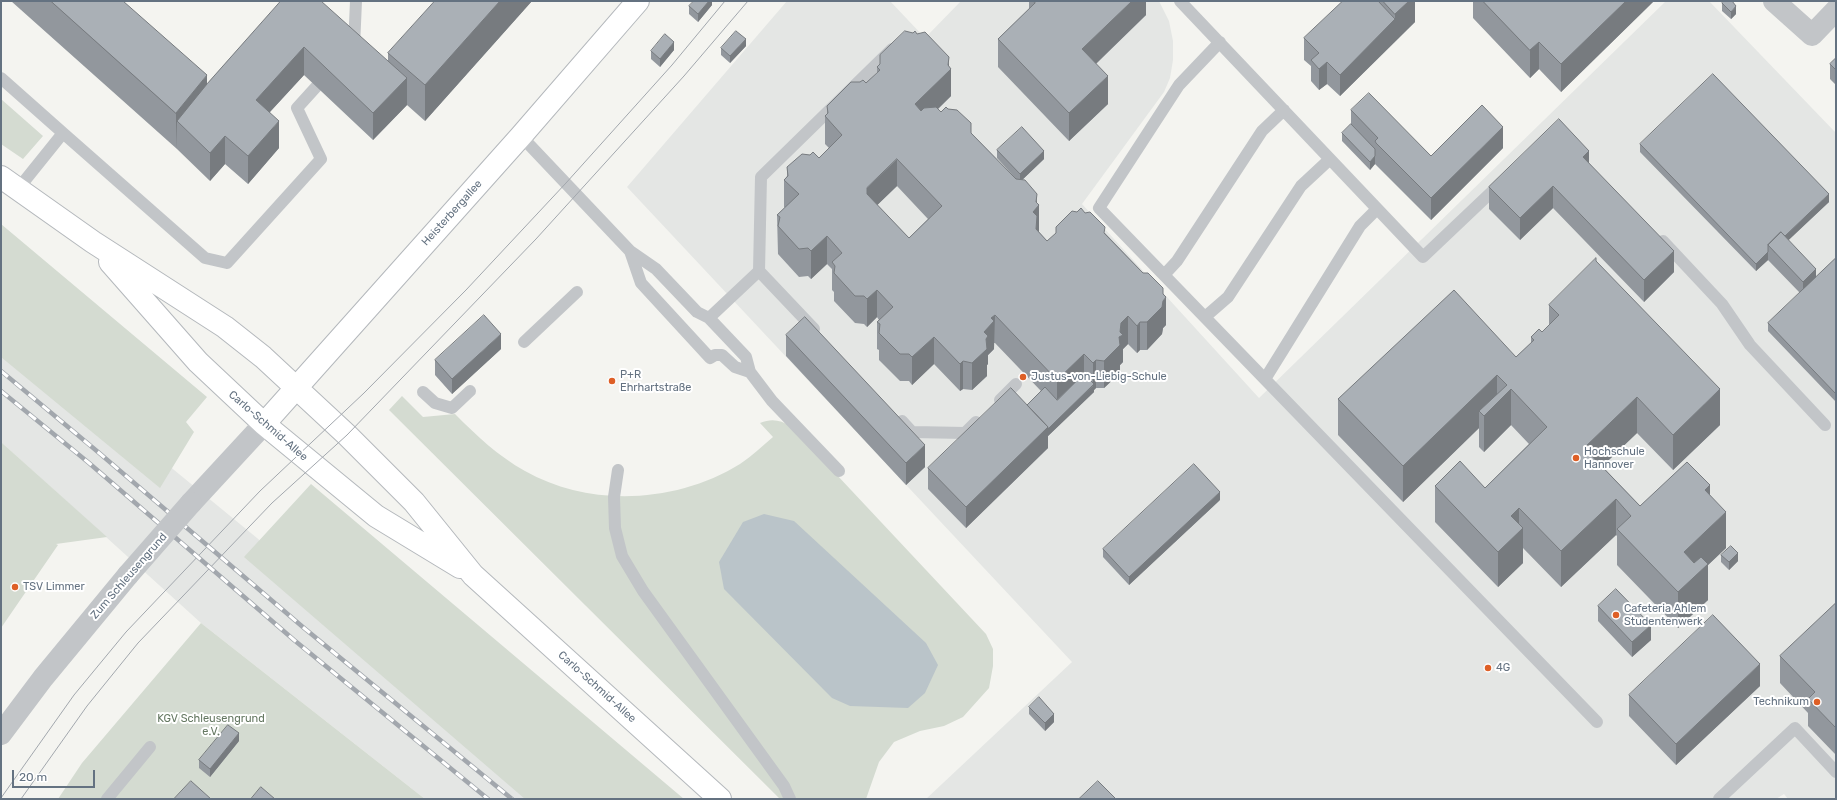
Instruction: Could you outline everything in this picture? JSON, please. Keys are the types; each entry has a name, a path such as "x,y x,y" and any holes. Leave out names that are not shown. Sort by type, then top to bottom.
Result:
{"main road":[{"name":"Heisterbergallee","path":"264,424 521,136 638,1"},
{"name":"Carlo-Schmid-Allee","path":"9,183 93,242 225,327 263,357 346,434 414,502 473,575 720,799"},
{"name":"Carlo-Schmid-Allee","path":"93,242 198,362 264,424 376,516 473,575"}],"street":[{"path":"1774,1 1812,35 1836,10"},
{"name":"Zum Schleusengrund","path":"1,734 43,678 128,575 191,503 264,424"}],"lane":[{"path":"347,53 354,48 356,1"},
{"path":"1180,1 1423,257 1512,172"},
{"path":"1220,42 1179,85 1100,208 1597,722"},
{"path":"820,335 759,271 761,177 897,44"},
{"path":"1,78 206,258 227,263 321,159 297,108 316,87"},
{"path":"1164,275 1177,261 1262,131 1284,110"},
{"path":"9,183 63,133"},
{"path":"521,136 630,251 656,269 697,312 709,318 746,357 750,372 772,401 839,471"},
{"path":"1205,317 1228,297 1301,186 1330,159"},
{"path":"1265,380 1360,226 1377,209"},
{"path":"1654,232 1722,304 1750,345 1825,425"},
{"path":"630,251 641,283 710,358 715,355 722,355 734,367 750,372"},
{"path":"709,318 759,271"},
{"path":"524,342 577,292"},
{"path":"994,406 1016,384"},
{"path":"424,392 435,403 452,408 470,391"},
{"path":"896,415 912,432 965,433 982,417"},
{"path":"618,470 614,497 615,528 622,556 643,591 784,786 790,799"},
{"path":"1719,799 1795,728 1836,772"},
{"path":"107,799 150,747"}],"shaded area":[{"path":"787,1 890,1 925,38 961,1 1159,1 1169,21 1173,41 1173,60 1170,78 1164,92 1082,204 1259,398 1666,1 1709,1 1836,133 1836,799 1788,799 1784,794 1776,799 926,799 1072,662 627,187"},
{"path":"1,328 257,538 553,799 425,799 201,623 1,442"},
{"path":"764,514 794,521 926,643 938,665 925,693 908,708 850,706 832,698 724,589 719,562 743,522"}],"green space":[{"path":"1,99 43,136 23,159 1,144"},
{"path":"1,224 207,397 186,422 194,432 160,488 1,357"},
{"path":"402,396 423,417 455,414 488,445 525,471 550,483 577,491 605,495 633,496 661,493 689,487 715,477 740,464 773,437 760,423 772,420 787,424 791,426 986,634 993,649 993,666 989,688 963,717 944,726 920,731 894,742 879,762 866,799 780,799 389,410"},
{"path":"1,442 107,537 56,544 58,545 1,628"},
{"path":"311,484 684,799 525,799 244,557"},
{"name":"KGV Schleusengrund e.V.","path":"201,623 425,799 58,799 82,763"}],"building":[{"path":"51,1 123,1 207,75 176,113"},
{"path":"281,1 321,1 407,78 373,113 304,47 256,100 279,121 248,156 225,136 210,153 177,121 207,84"},
{"path":"435,1 500,1 425,85 388,53"},
{"path":"694,1 709,1 698,14 689,6"},
{"path":"1033,1 1132,1 1082,49 1108,76 1069,113 998,39 1035,3"},
{"path":"1343,1 1378,1 1395,19 1340,75 1327,62 1319,69 1311,60 1319,53 1304,38"},
{"path":"1383,1 1409,1 1395,14"},
{"path":"1483,1 1626,1 1561,64 1539,42 1530,50"},
{"path":"1724,1 1732,1 1736,6 1731,12 1722,3"},
{"path":"736,31 746,39 730,56 721,48"},
{"path":"905,31 913,33 915,31 917,34 925,32 949,57 948,65 951,69 915,104 921,111 924,108 936,107 941,112 946,107 948,109 957,110 971,123 971,133 1016,179 1025,180 1037,194 1036,202 1039,205 1033,212 1037,216 1036,229 1047,241 1056,233 1056,227 1072,211 1077,212 1081,208 1085,213 1090,212 1105,227 1104,233 1143,273 1148,273 1163,288 1163,294 1166,297 1163,301 1162,307 1147,322 1140,322 1137,326 1128,316 1121,323 1120,332 1123,335 1119,337 1120,345 1104,361 1096,360 1093,363 1084,354 1057,380 995,315 991,318 994,321 984,332 988,336 986,339 987,349 972,363 963,361 960,364 934,337 912,357 909,354 900,354 879,333 880,324 877,322 893,307 877,290 867,299 864,296 855,296 834,273 835,266 832,262 842,253 827,236 811,251 808,248 799,249 778,226 780,217 777,215 799,194 784,180 788,176 787,167 802,154 810,155 813,152 819,158 842,135 825,116 828,113 827,106 851,82 860,82 863,80 866,83 880,70 877,67 880,64 880,55","holes":["897,159 942,206 909,238 867,194 867,188"]},
{"path":"665,34 674,42 660,59 651,51"},
{"path":"1836,58 1836,70 1830,64"},
{"path":"1713,74 1829,194 1785,236 1781,232 1768,245 1768,252 1756,264 1640,144"},
{"path":"1369,93 1431,156 1482,105 1503,127 1431,198 1376,143 1375,141 1378,138 1351,110"},
{"path":"1559,119 1589,151 1583,157 1674,251 1644,280 1553,186 1520,218 1489,187"},
{"path":"1351,124 1375,149 1375,156 1370,162 1342,133"},
{"path":"1022,127 1044,151 1020,174 997,150"},
{"path":"1781,232 1816,269 1803,282 1768,245"},
{"path":"1596,258 1596,261 1720,389 1673,435 1637,397 1584,448 1640,506 1687,462 1710,485 1705,490 1726,512 1684,552 1694,563 1701,557 1708,564 1678,592 1617,529 1631,516 1616,499 1561,551 1519,508 1511,516 1523,528 1498,552 1435,486 1460,461 1485,488 1547,427 1511,389 1484,416 1479,411 1507,385 1497,375 1403,466 1338,399 1454,290 1516,357 1534,340 1531,337 1539,329 1542,332 1559,315 1549,305"},
{"path":"1836,258 1836,394 1768,323"},
{"path":"484,315 501,334 452,379 435,360"},
{"path":"805,317 925,445 906,463 786,335"},
{"path":"1084,374 1094,384 1048,429 1048,427 1027,405 1045,387 1057,400"},
{"path":"1011,388 1048,427 966,507 928,468"},
{"path":"1194,464 1220,492 1129,577 1103,549"},
{"path":"1731,546 1738,553 1729,562 1721,555"},
{"path":"1616,589 1651,625 1632,642 1598,606"},
{"name":"Technikum","path":"1836,603 1836,728 1808,699 1815,692 1780,656"},
{"path":"1713,615 1760,664 1676,744 1629,695"},
{"path":"1039,697 1054,714 1045,723 1029,707"},
{"path":"228,725 239,733 210,769 199,760"},
{"path":"191,781 211,799 174,799"},
{"path":"1098,781 1116,799 1079,799"},
{"path":"261,787 275,799 251,799"}],"tram line":[{"path":"1,798 74,695 126,632 260,491 364,393 466,290 566,183 672,65 725,1"},
{"path":"21,799 87,706 138,643 272,503 347,435 536,239 684,76 748,1"}],"railway":[{"path":"1,371 304,628 512,799"},
{"path":"1,391 89,463 294,640 488,799"}],"place":[{"name":"Justus-von-Liebig-Schule","path":"1023,377"},
{"name":"P+R Ehrhartstraße","path":"612,381"},
{"name":"Hochschule Hannover","path":"1576,458"},
{"name":"TSV Limmer","path":"15,587"},
{"name":"Cafeteria Ahlem Studentenwerk","path":"1616,615"},
{"name":"4G","path":"1488,668"},
{"name":"Technikum","path":"1817,702"}]}
